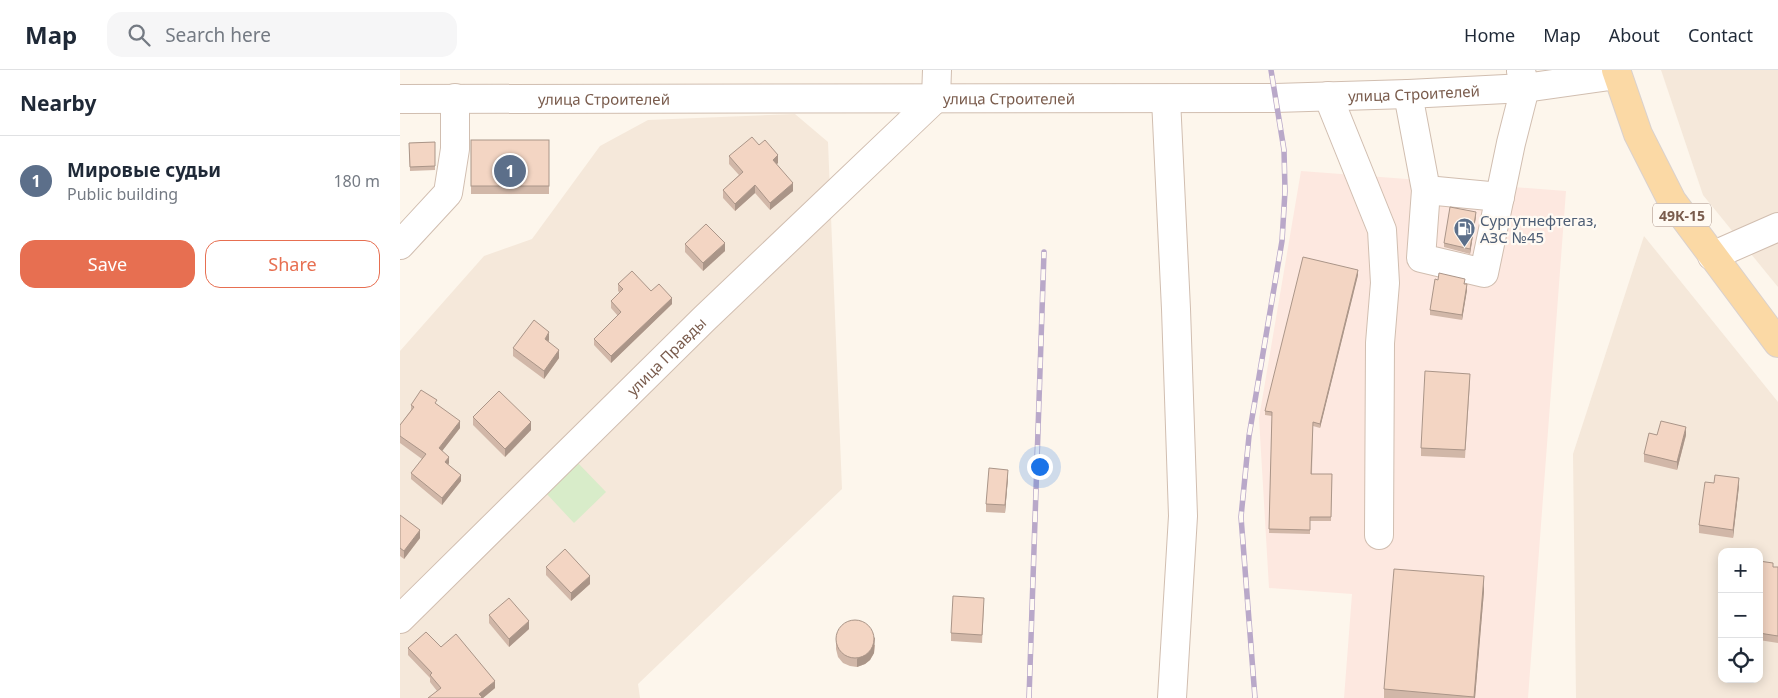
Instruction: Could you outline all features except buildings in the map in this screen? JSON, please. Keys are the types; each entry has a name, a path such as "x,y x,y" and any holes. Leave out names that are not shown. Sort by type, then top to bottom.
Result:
{"main road":[{"name":"49К-15","path":"1616,72 1638,134 1672,201 1778,343"}],"street":[{"path":"936,98 937,70"},
{"name":"улица Строителей","path":"400,99 1328,96 1408,94 1523,79 1616,72"},
{"path":"1408,94 1426,190 1420,258 1484,273 1523,79"},
{"path":"1328,96 1382,230 1385,283 1380,343 1378,535"},
{"path":"400,245 448,192 455,149 455,98"},
{"name":"улица Правды","path":"400,619 704,319 936,98"},
{"path":"1166,98 1183,516 1172,698"},
{"path":"1426,190 1500,197"},
{"path":"1712,256 1778,227"}],"shaded area":[{"path":"1661,70 1778,70 1778,287 1703,195"},
{"path":"795,114 828,142 842,489 638,684 640,698 400,698 400,351 484,256 532,239 600,146 648,120"},
{"path":"1301,171 1566,191 1528,698 1344,698 1352,594 1269,588 1259,418"},
{"path":"1644,236 1778,402 1778,698 1576,698 1573,454"}],"green space":[{"path":"577,462 606,492 574,523 545,492"}],"railway":[{"path":"1255,698 1241,517 1249,436 1282,241 1285,191 1284,150 1271,70"},
{"path":"1029,698 1044,252"}],"place":[{"name":"Мировые судьи","path":"510,171"},
{"name":"Сургутнефтегаз, АЗС №45","path":"1464,248"}]}
